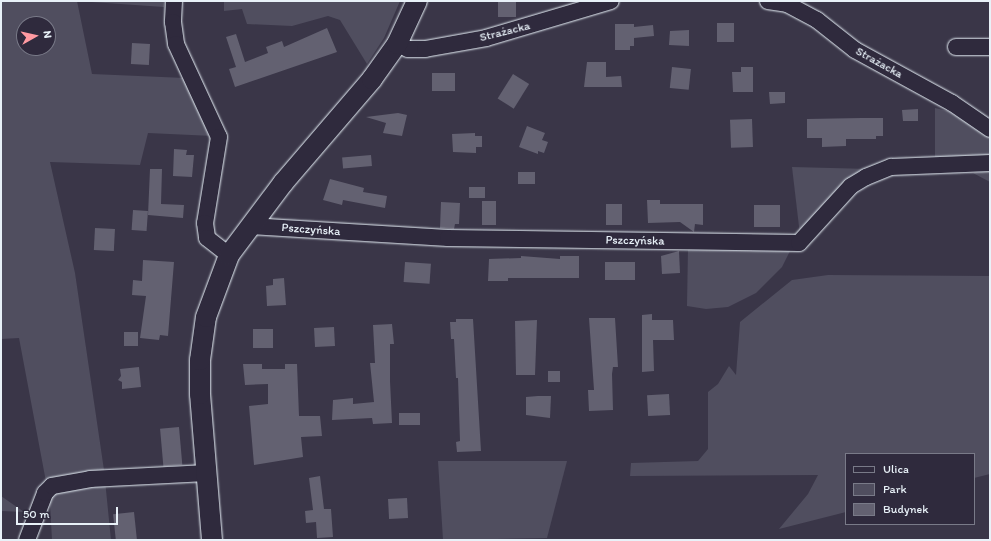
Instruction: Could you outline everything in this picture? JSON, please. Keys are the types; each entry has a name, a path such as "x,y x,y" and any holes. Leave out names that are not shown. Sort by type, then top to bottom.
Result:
{"street":[{"path":"174,1 173,22 176,44 219,137 205,223 207,238 229,255"},
{"path":"212,540 200,360 206,317 229,255 250,226 372,80 403,46 417,1"},
{"name":"Strażacka","path":"403,46 425,50 486,38 611,1"},
{"name":"Strażacka","path":"768,1 787,4 817,20 855,50 952,103 990,129"},
{"path":"956,47 990,47"},
{"name":"Pszczyńska","path":"250,226 448,238 799,243 852,186 866,176 891,167 990,163"},
{"path":"27,540 45,493 52,486 90,479 207,473"}],"green space":[{"path":"1,1 77,1 92,74 185,78 213,136 148,133 140,165 50,162 75,273 104,470 111,540 52,540 50,503 19,338 1,339"},
{"path":"77,1 165,1 164,7"},
{"path":"224,1 400,1 384,38 367,64 340,20 328,16 292,26 247,24 242,9 224,11"},
{"path":"935,108 956,113 990,135 990,157 940,162 902,158 935,158"},
{"path":"792,167 870,169 800,235"},
{"path":"990,171 990,182 973,173"},
{"path":"688,248 791,249 782,267 756,293 728,307 706,309 687,306"},
{"path":"828,275 990,276 990,474 975,478 975,453 845,453 845,512 779,529 808,494 818,475 630,476 631,463 698,461 708,449 708,392 718,384 729,366 736,375 740,322 792,280"},
{"path":"438,461 567,461 547,538 443,540"},
{"path":"1,496 24,512 1,511"}],"building":[{"path":"498,1 516,1 516,17 498,17"},
{"path":"717,23 734,23 734,42 717,42"},
{"path":"615,24 634,24 634,27 653,25 654,36 634,38 634,46 630,46 630,50 615,50"},
{"path":"327,28 337,52 235,87 229,69 236,67 226,37 236,34 245,62 268,53 266,47 282,41 284,47"},
{"path":"689,30 689,46 669,45 670,31"},
{"path":"132,43 150,44 149,65 131,64"},
{"path":"587,62 606,62 606,77 621,76 622,87 584,87"},
{"path":"672,67 691,69 689,90 670,88"},
{"path":"741,67 753,67 753,92 733,92 732,72 741,72"},
{"path":"432,73 455,73 455,91 432,91"},
{"path":"513,74 529,84 514,109 498,99"},
{"path":"769,92 785,92 785,103 770,104"},
{"path":"918,109 918,121 903,121 902,110"},
{"path":"398,113 407,115 402,136 383,133 386,123 366,117"},
{"path":"883,118 883,136 876,136 876,139 846,139 846,146 822,147 822,138 807,138 807,119"},
{"path":"752,119 753,147 731,148 730,120"},
{"path":"527,126 545,133 542,140 548,142 544,153 538,151 538,154 519,147"},
{"path":"475,133 475,136 482,136 482,147 476,147 476,153 453,152 452,134"},
{"path":"174,149 187,150 186,155 194,155 192,177 173,176"},
{"path":"371,155 372,166 343,168 342,158"},
{"path":"150,169 162,169 161,204 184,205 183,218 148,215"},
{"path":"518,172 535,172 535,184 518,184"},
{"path":"330,179 364,188 363,192 387,196 385,208 343,200 342,205 323,200"},
{"path":"469,187 485,187 485,198 469,198"},
{"path":"647,200 660,200 660,204 703,204 703,225 695,224 694,232 680,222 648,223"},
{"path":"482,201 496,201 496,225 482,225"},
{"path":"441,202 460,203 459,224 455,224 454,229 440,228"},
{"path":"606,204 622,204 622,225 606,225"},
{"path":"754,205 780,205 780,227 754,227"},
{"path":"133,210 148,211 147,231 132,230"},
{"path":"95,228 115,229 114,251 94,250"},
{"path":"679,251 680,273 662,274 661,256"},
{"path":"521,256 560,259 560,256 579,256 579,278 508,278 508,281 488,281 489,259 521,258"},
{"path":"143,260 174,262 168,336 160,335 159,340 140,338 146,296 132,295 133,280 142,281"},
{"path":"405,262 431,264 430,284 404,282"},
{"path":"605,262 635,262 635,280 605,280"},
{"path":"284,278 286,305 267,306 266,286 273,285 273,279"},
{"path":"652,314 652,320 673,320 674,340 653,340 654,371 642,372 642,315"},
{"path":"589,318 615,318 618,367 613,367 612,374 613,410 589,411 588,390 594,390"},
{"path":"456,319 473,319 481,451 457,452 456,442 460,441 458,378 456,378 454,339 451,339 450,322 456,322"},
{"path":"537,320 535,375 516,375 515,321"},
{"path":"392,324 394,344 390,344 390,381 392,423 373,424 372,418 332,420 333,400 353,398 353,404 374,402 370,363 375,363 373,325"},
{"path":"334,327 335,346 315,347 314,328"},
{"path":"253,329 273,329 273,348 253,348"},
{"path":"124,332 138,332 138,346 124,346"},
{"path":"243,364 262,364 262,369 285,369 285,364 297,364 299,416 320,416 322,436 301,437 303,457 254,465 249,406 268,404 268,384 245,385"},
{"path":"139,367 141,387 122,389 122,382 118,380 121,376 120,369"},
{"path":"548,371 560,371 560,382 548,382"},
{"path":"669,394 670,415 648,416 647,395"},
{"path":"551,396 550,418 526,415 526,397"},
{"path":"399,413 420,413 420,425 399,425"},
{"path":"179,427 182,465 163,467 160,429"},
{"path":"320,476 324,509 331,509 333,537 317,538 316,522 306,523 305,511 313,510 309,478"},
{"path":"407,498 408,518 389,519 388,499"},
{"path":"134,512 137,540 116,540 113,514"}]}
